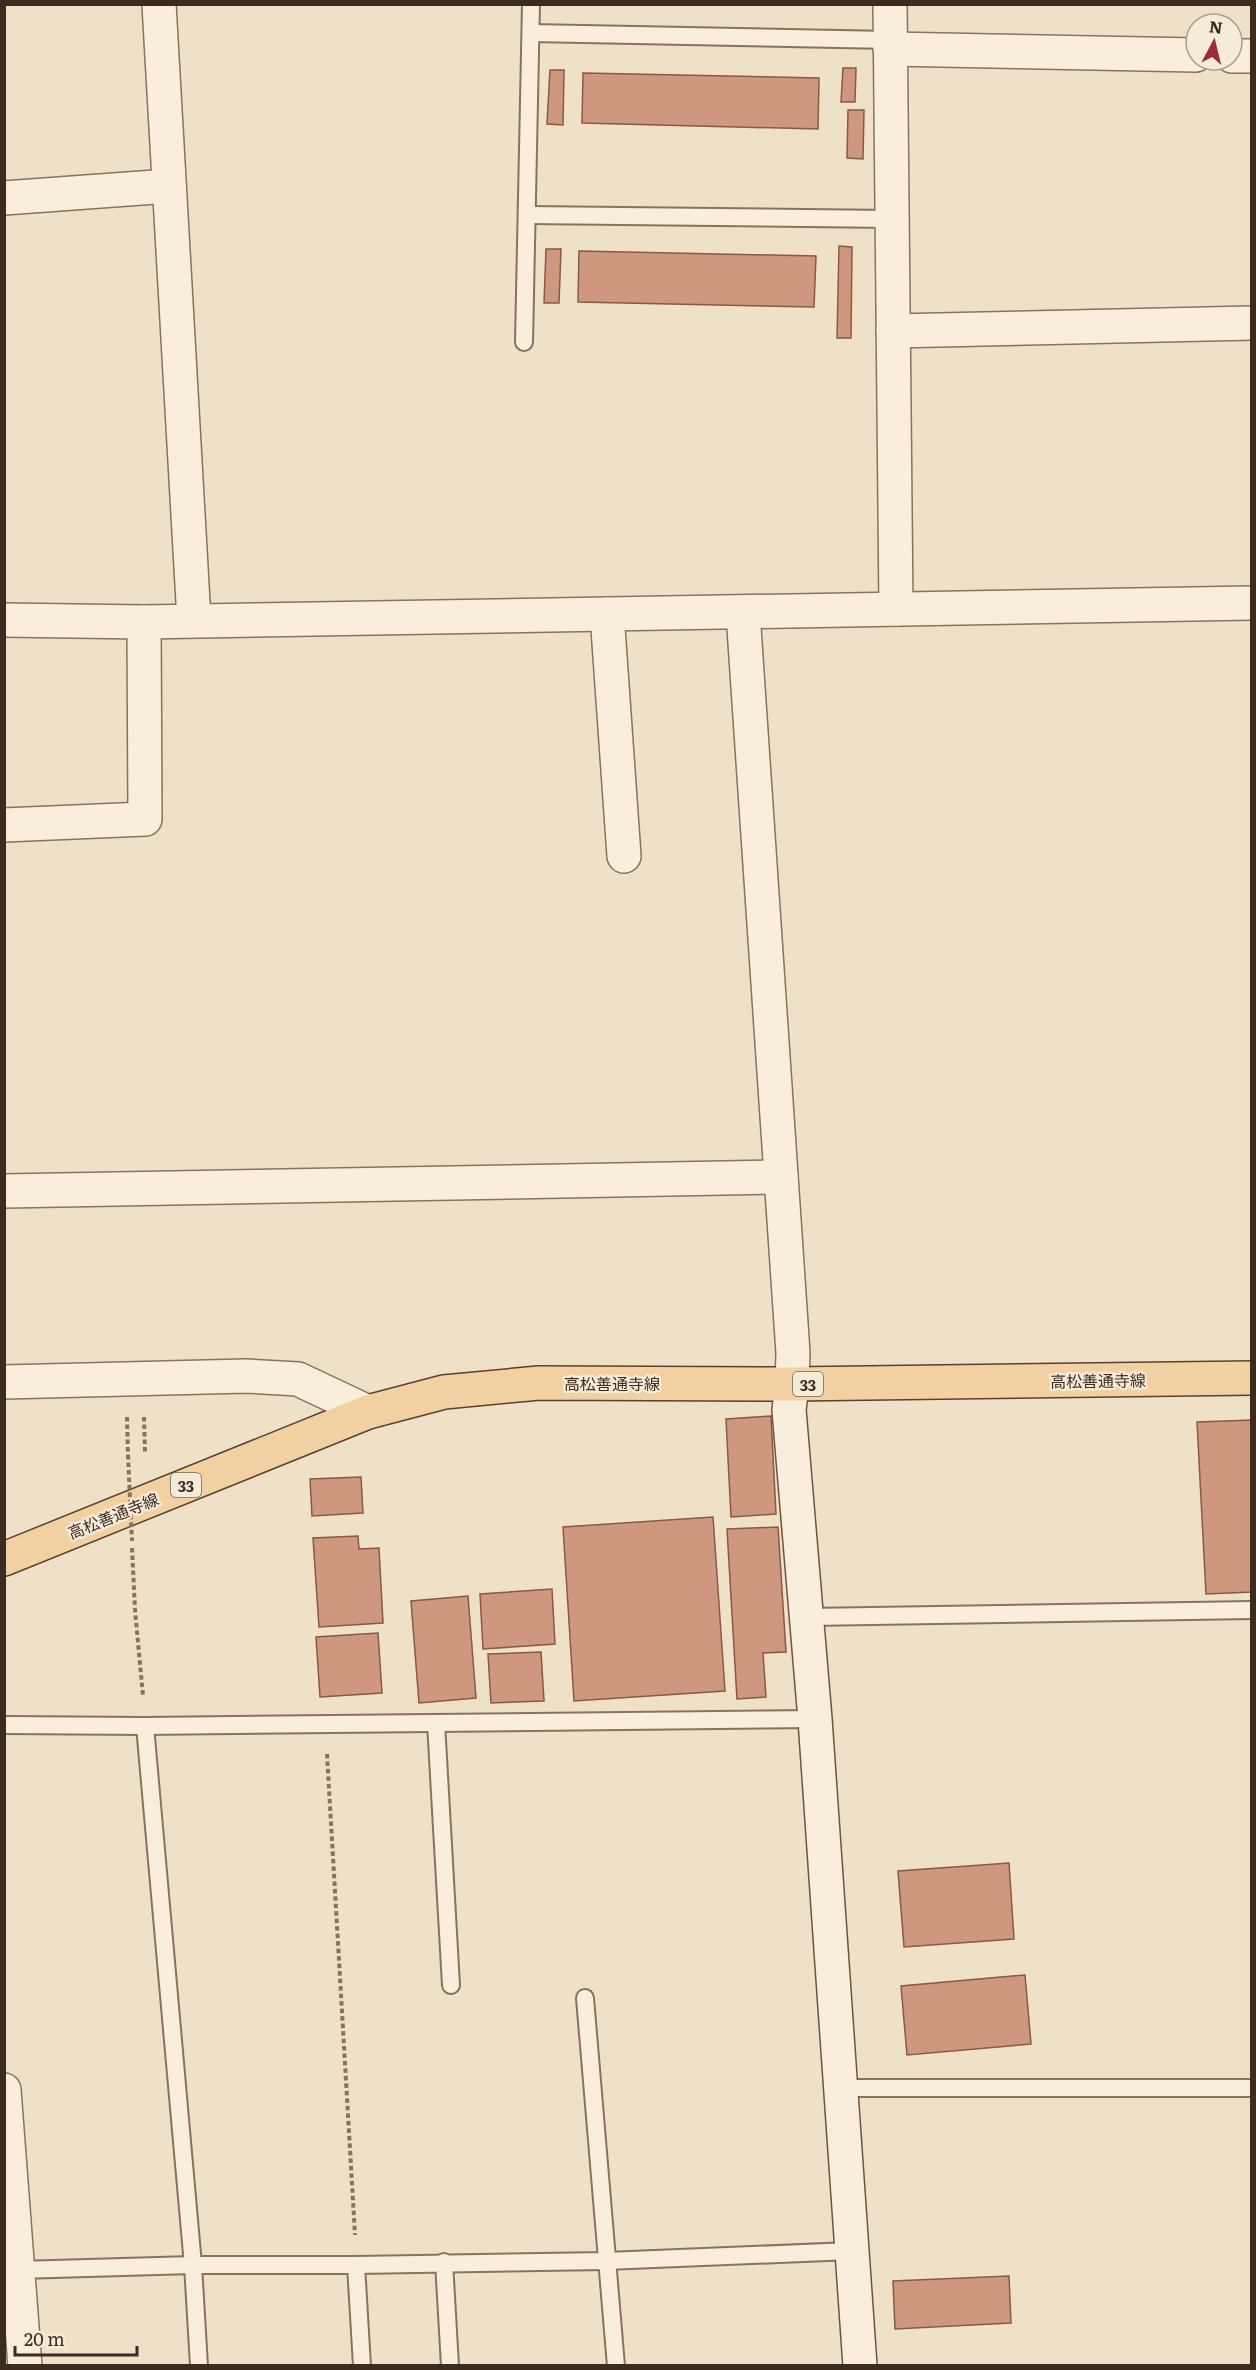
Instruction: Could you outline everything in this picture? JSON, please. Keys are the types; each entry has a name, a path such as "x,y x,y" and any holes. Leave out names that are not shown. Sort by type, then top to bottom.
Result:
{"main road":[{"name":"高松善通寺線","path":"4,1558 368,1412 444,1392 539,1383 792,1384 1251,1378"}],"street":[{"path":"159,4 194,620"},
{"path":"890,4 896,609"},
{"path":"890,44 1184,55"},
{"path":"4,198 170,186"},
{"path":"893,331 1251,323"},
{"path":"4,620 144,622 1251,603"},
{"path":"743,613 793,1353 789,1410 815,1719 860,2366"},
{"path":"607,614 624,856"},
{"path":"4,825 145,819 144,622"},
{"path":"4,1191 780,1177"},
{"path":"4,1382 246,1376 298,1379 368,1412"},
{"path":"4,2090 25,2366"}],"lane":[{"path":"524,342 531,4"},
{"path":"531,33 890,44"},
{"path":"527,215 892,219"},
{"path":"807,1617 1251,1610"},
{"path":"4,1725 145,1726 815,1719"},
{"path":"436,1722 451,1985"},
{"path":"145,1726 194,2265 200,2366"},
{"path":"585,1998 616,2366"},
{"path":"840,2088 1251,2088"},
{"path":"18,2270 194,2265 606,2261 851,2251"},
{"path":"444,2262 450,2366"},
{"path":"356,2265 362,2366"}],"path":[{"path":"144,1418 145,1452"},
{"path":"127,1420 135,1610 145,1726"},
{"path":"326,1723 356,2265"}],"building":[{"path":"843,68 856,68 855,102 841,102"},
{"path":"550,70 564,70 563,125 547,124"},
{"path":"583,73 819,78 818,129 582,123"},
{"path":"848,110 864,110 863,159 847,158"},
{"path":"839,246 852,247 851,338 837,338"},
{"path":"546,249 561,249 559,303 544,303"},
{"path":"579,251 816,256 814,307 578,302"},
{"path":"771,1416 776,1514 731,1517 726,1419"},
{"path":"1252,1420 1252,1592 1206,1594 1197,1422"},
{"path":"361,1477 363,1513 312,1516 310,1479"},
{"path":"713,1517 725,1691 574,1701 563,1527"},
{"path":"778,1527 786,1652 763,1653 766,1697 737,1699 727,1529"},
{"path":"358,1536 359,1549 379,1548 383,1623 319,1627 313,1538"},
{"path":"552,1589 555,1644 483,1649 480,1594"},
{"path":"468,1596 476,1698 419,1703 411,1601"},
{"path":"378,1633 382,1693 320,1697 316,1637"},
{"path":"541,1652 544,1701 491,1703 488,1654"},
{"path":"1009,1863 1014,1939 904,1947 898,1871"},
{"path":"1025,1975 1031,2044 907,2055 901,1986"},
{"path":"1009,2276 1011,2323 895,2329 893,2281"}]}
